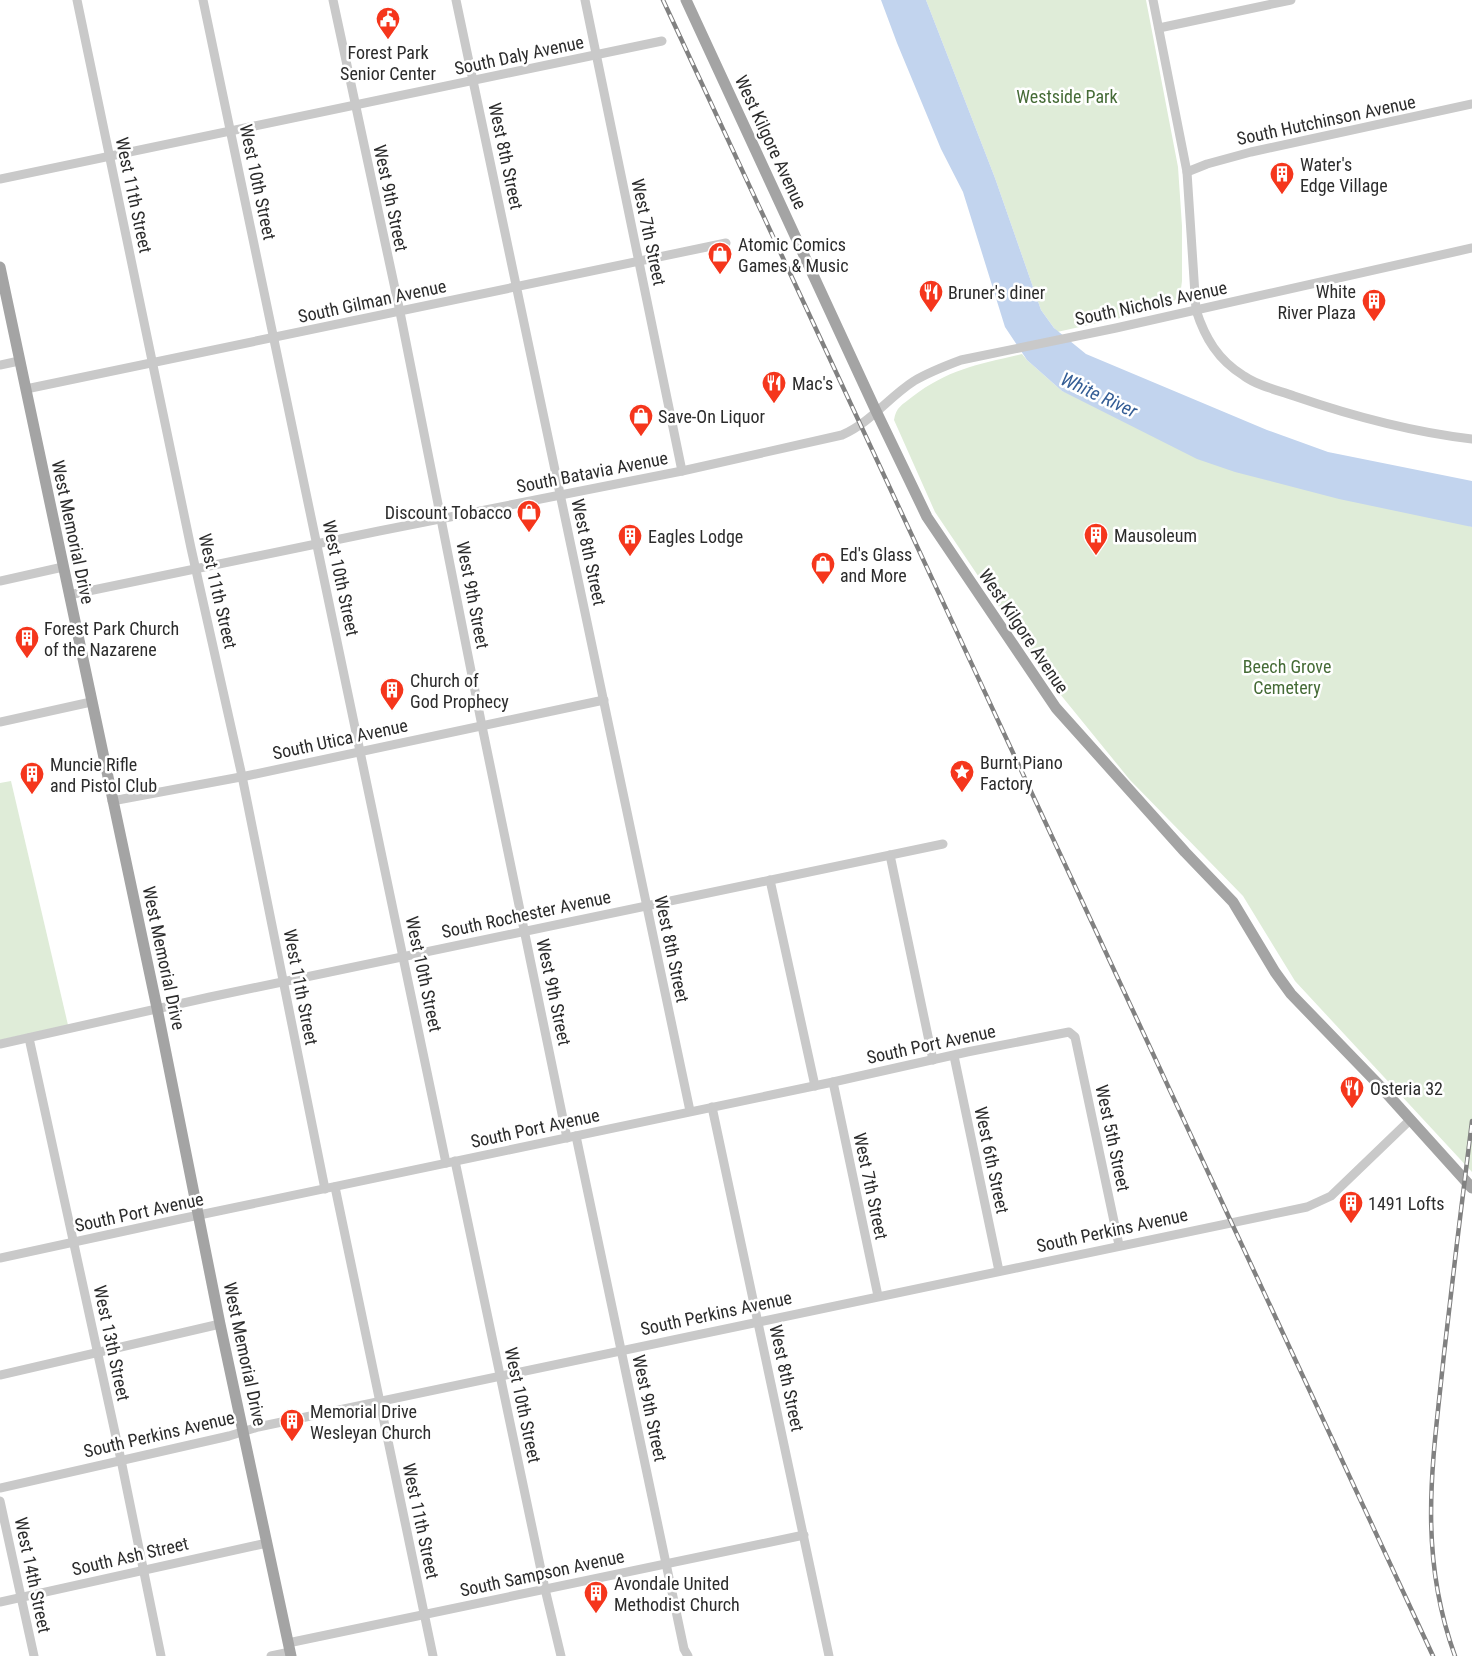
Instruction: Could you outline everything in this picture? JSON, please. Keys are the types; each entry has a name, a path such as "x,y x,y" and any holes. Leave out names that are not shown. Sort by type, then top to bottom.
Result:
{"main road":[{"name":"West Kilgore Avenue","path":"686,0 927,517 1056,708 1185,852 1233,902 1291,994 1472,1188"},
{"name":"West Memorial Drive","path":"0,267 157,1008 220,1324 289,1650"}],"street":[{"name":"West 11th Street","path":"77,0 152,363 242,776 325,1189"},
{"name":"West 10th Street","path":"203,0 403,957 500,1375 561,1656"},
{"name":"West 9th Street","path":"333,0 400,312 524,931 621,1350 684,1649 688,1656"},
{"name":"West 8th Street","path":"456,0 690,1111"},
{"name":"West 7th Street","path":"585,0 682,471"},
{"path":"1153,0 1188,172 1196,310 1200,325 1213,348 1237,372 1252,381 1331,409 1431,434 1472,439"},
{"path":"1159,28 1291,0"},
{"name":"South Daly Avenue","path":"0,179 662,41"},
{"name":"South Hutchinson Avenue","path":"1188,172 1207,164 1251,152 1472,104"},
{"name":"South Gilman Avenue","path":"26,389 726,243"},
{"name":"South Nichols Avenue","path":"856,428 913,382 930,372 961,360 1116,328 1472,248"},
{"path":"0,365 20,361"},
{"name":"South Batavia Avenue","path":"68,595 682,471 842,435 856,428"},
{"path":"0,582 63,567"},
{"name":"South Utica Avenue","path":"112,801 242,776 604,700"},
{"path":"0,722 91,702"},
{"name":"South Rochester Avenue","path":"0,1044 157,1008 943,844"},
{"path":"890,854 933,1060"},
{"path":"770,880 815,1086"},
{"name":"South Port Avenue","path":"0,1258 1069,1032 1075,1037"},
{"name":"West 5th Street","path":"1075,1037 1119,1245"},
{"name":"West 13th Street","path":"29,1038 121,1460 161,1656"},
{"name":"West 6th Street","path":"954,1056 999,1271"},
{"name":"West 7th Street","path":"833,1082 878,1296"},
{"name":"West 8th Street","path":"712,1107 829,1656"},
{"name":"South Perkins Avenue","path":"0,1488 229,1436 258,1427 1314,1205 1337,1191 1410,1120"},
{"name":"West 11th Street","path":"335,1187 433,1656"},
{"path":"0,1375 220,1324"},
{"name":"West 14th Street","path":"0,1501 34,1656"},
{"name":"South Sampson Avenue","path":"271,1656 425,1614 804,1535"},
{"name":"South Ash Street","path":"0,1602 267,1543"}],"green space":[{"name":"Westside Park","path":"926,0 1146,0 1178,167 1182,226 1182,281 1180,296 1161,309 1057,332 1041,310 995,178"},
{"name":"Beech Grove Cemetery","path":"1022,354 1062,391 1472,527 1472,1172 1295,981 1243,896 1130,780 1047,678 935,512 894,420 896,412 902,404 925,388 951,374"},
{"path":"11,781 68,1025 0,1040 0,783"}],"water":[{"name":"White River","path":"881,0 926,0 995,178 1041,310 1054,328 1086,354 1267,430 1328,452 1472,481 1472,527 1339,499 1235,472 1197,459 1062,391 1027,360 1005,327 963,192 941,149"}],"railway":[{"path":"663,0 1433,1656"},
{"path":"1455,1656 1443,1617 1436,1580 1431,1506 1440,1393 1472,1121"}],"place":[{"name":"Forest Park Senior Center","path":"388,40"},
{"name":"Water's Edge Village","path":"1282,195"},
{"name":"Atomic Comics Games & Music","path":"720,275"},
{"name":"Bruner's diner","path":"931,313"},
{"name":"White River Plaza","path":"1374,322"},
{"name":"Mac's","path":"774,404"},
{"name":"Save-On Liquor","path":"641,437"},
{"name":"Discount Tobacco","path":"529,533"},
{"name":"Mausoleum","path":"1096,556"},
{"name":"Eagles Lodge","path":"630,557"},
{"name":"Ed's Glass and More","path":"823,585"},
{"name":"Forest Park Church of the Nazarene","path":"27,659"},
{"name":"Church of God Prophecy","path":"392,711"},
{"name":"Burnt Piano Factory","path":"962,793"},
{"name":"Muncie Rifle and Pistol Club","path":"32,795"},
{"name":"Osteria 32","path":"1352,1109"},
{"name":"1491 Lofts","path":"1351,1224"},
{"name":"Memorial Drive Wesleyan Church","path":"292,1442"},
{"name":"Avondale United Methodist Church","path":"596,1614"}]}
